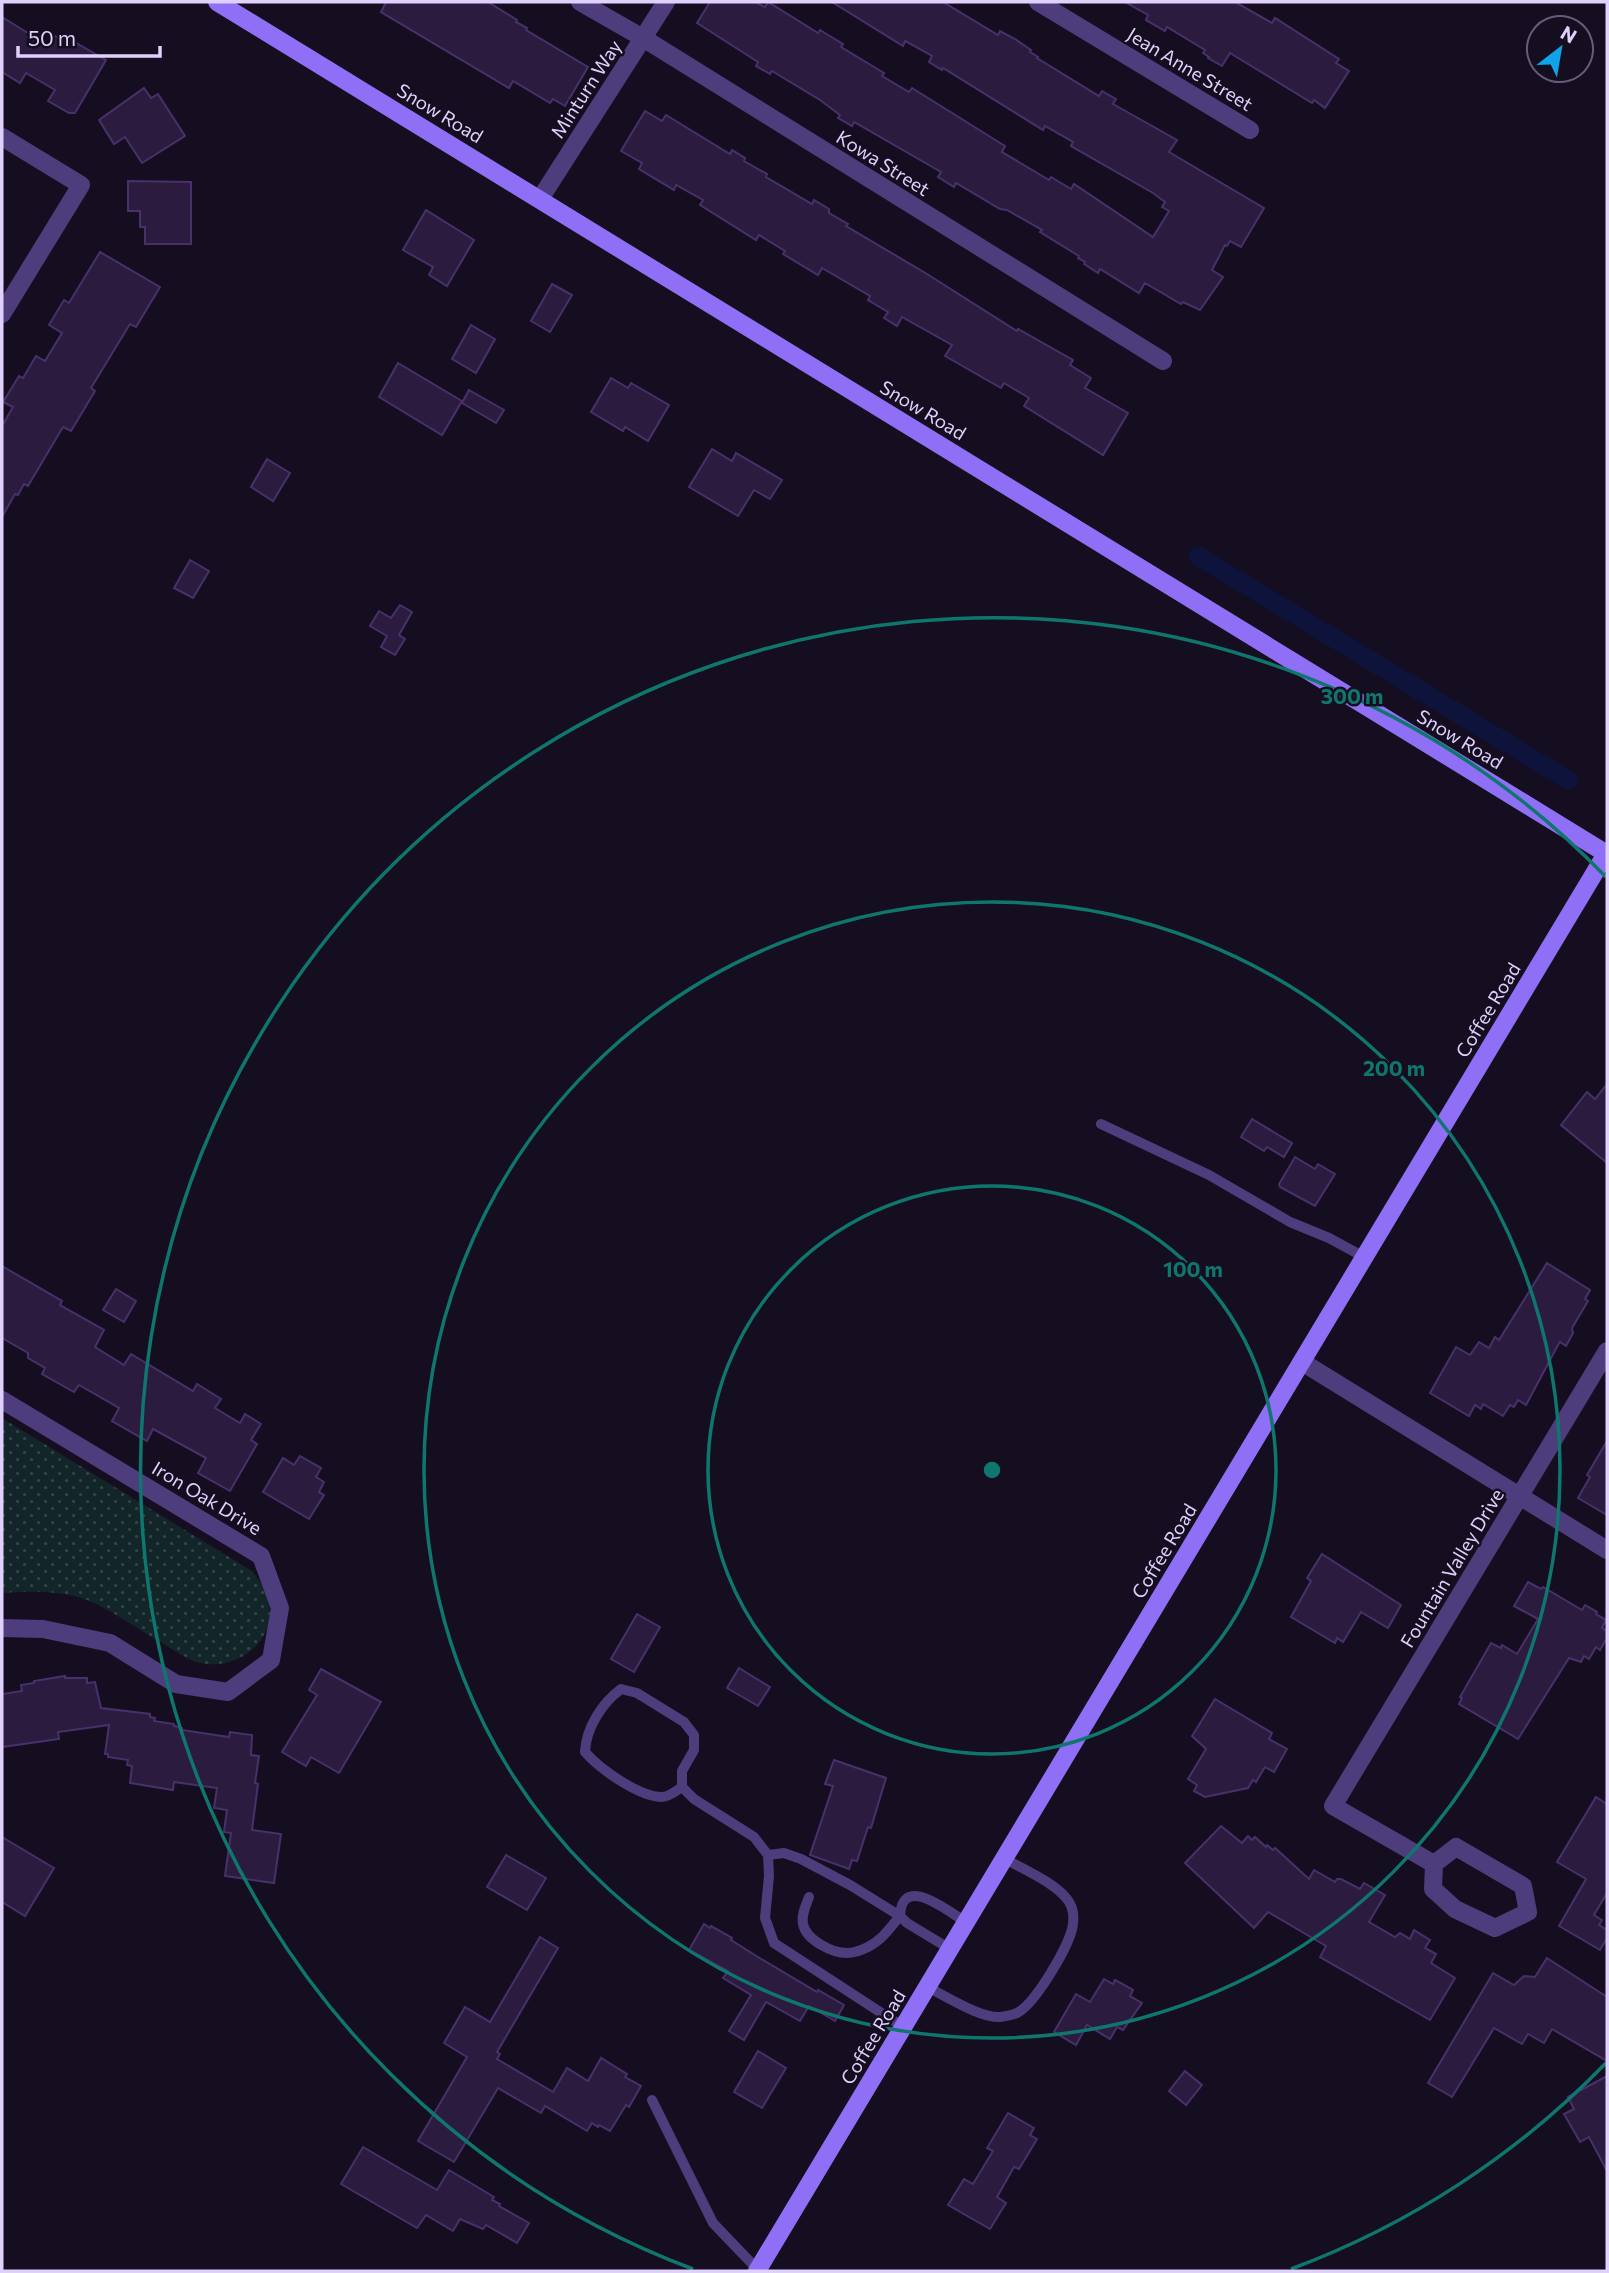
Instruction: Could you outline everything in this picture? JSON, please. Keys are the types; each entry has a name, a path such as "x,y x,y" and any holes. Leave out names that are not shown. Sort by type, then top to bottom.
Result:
{"main road":[{"name":"Snow Road","path":"217,2 1607,853"},
{"name":"Coffee Road","path":"757,2271 1607,853"}],"street":[{"name":"Kowa Street","path":"580,2 643,38 1163,361"},
{"name":"Minturn Way","path":"540,199 666,2"},
{"name":"Jean Anne Street","path":"1038,2 1250,130"},
{"path":"2,137 81,185 2,314"},
{"name":"Fountain Valley Drive","path":"1434,1864 1333,1806 1607,1350"},
{"path":"1302,1362 1607,1550"},
{"name":"Iron Oak Drive","path":"2,1400 261,1556 280,1608 271,1660 228,1692 176,1684 110,1643 43,1629 2,1628"},
{"path":"1456,1847 1523,1886 1528,1912 1495,1928 1455,1909 1433,1889 1434,1864 1456,1847"}],"lane":[{"path":"1101,1124 1209,1175 1290,1222 1329,1238 1364,1257"},
{"path":"682,1787 666,1797 648,1796 597,1766 585,1752 586,1737 608,1699 621,1689 637,1693 684,1722 694,1735 694,1750 682,1771 682,1787 694,1799 754,1838 768,1855 765,1918 774,1943 903,2027"},
{"path":"768,1855 784,1853 801,1859 850,1885 950,1949"},
{"path":"928,1987 981,2013 999,2017 1017,2013 1032,2000 1067,1943 1073,1927 1073,1911 1067,1899 1056,1889 1004,1858"},
{"path":"809,1897 803,1926 808,1935 832,1951 849,1953 867,1948 881,1939 900,1916 900,1906 906,1898 915,1894 966,1922"},
{"path":"652,2100 713,2222 757,2271"}],"green space":[{"path":"2,1418 252,1571 263,1586 269,1604 266,1631 259,1642 250,1651 227,1663 200,1663 87,1600 56,1593 2,1593"}],"building":[{"path":"386,2 488,2 517,20 526,30 588,67 565,106 553,99 550,103 513,81 509,88 381,12"},
{"path":"710,2 755,2 765,7 768,2 818,33 820,30 843,44 841,47 884,73 882,76 909,92 912,88 1005,146 1002,152 1049,180 1051,177 1071,189 1074,184 1153,237 1169,211 1162,207 1165,202 1153,193 1071,146 1073,142 1045,126 1043,130 929,62 932,56 905,41 903,46 832,2 943,2 998,35 1000,31 1015,39 1031,50 1037,58 1099,96 1102,91 1116,99 1113,104 1177,140 1169,152 1264,208 1241,247 1230,241 1225,245 1212,270 1223,277 1200,310 1183,302 1181,304 1145,283 1139,293 1100,269 1098,273 1084,264 1079,256 1040,232 1042,230 956,183 954,187 938,177 941,172 854,122 852,126 838,118 840,115 820,100 772,71 770,74 756,66 758,62 697,23"},
{"path":"1125,2 1235,2 1272,23 1275,18 1339,59 1336,63 1349,71 1325,108 1314,100 1312,103 1230,53 1222,66 1208,58 1203,53 1205,50 1167,27 1165,31 1146,20 1148,15"},
{"path":"2,17 49,46 55,36 67,43 69,39 106,60 75,113 69,113 48,101 55,90 26,73 20,83 2,72"},
{"path":"144,88 151,98 158,94 185,136 142,163 125,137 114,144 99,120"},
{"path":"645,111 662,121 666,115 730,154 732,150 745,158 744,161 767,174 766,177 812,204 814,200 848,224 846,226 1017,331 1018,329 1073,360 1070,365 1091,378 1085,388 1128,413 1103,455 1024,406 1029,398 1004,383 1001,388 945,356 952,345 902,317 897,326 884,318 888,312 868,300 870,296 822,268 818,275 783,254 785,251 759,235 756,240 700,205 703,200 676,185 674,190 639,169 642,163 621,151"},
{"path":"128,181 191,182 191,244 145,244 145,227 140,227 140,211 128,211"},
{"path":"426,210 474,240 447,286 429,275 433,267 403,250"},
{"path":"100,252 160,287 136,327 130,324 91,388 95,391 71,431 63,427 28,486 24,484 18,495 15,494 2,517 2,426 13,407 3,402 19,376 23,378 36,356 45,361 62,333 49,325 64,300 69,303"},
{"path":"552,284 572,295 550,332 531,321"},
{"path":"471,325 495,339 476,373 452,359"},
{"path":"398,363 462,401 442,435 379,397"},
{"path":"611,378 628,388 631,383 669,405 648,441 625,427 623,431 591,412"},
{"path":"469,390 504,410 496,423 462,403"},
{"path":"712,449 732,461 736,453 782,480 770,499 754,490 738,516 689,487"},
{"path":"267,459 290,473 273,501 251,487"},
{"path":"190,560 209,571 193,598 174,588"},
{"path":"400,605 412,612 399,635 405,639 395,655 381,647 387,636 370,626 379,611 391,618"},
{"path":"1607,1084 1607,1163 1561,1125 1587,1092 1595,1099"},
{"path":"1252,1119 1292,1143 1284,1157 1267,1147 1264,1151 1241,1137"},
{"path":"1295,1157 1315,1169 1318,1164 1335,1174 1315,1206 1280,1187 1279,1184"},
{"path":"1547,1263 1590,1290 1585,1299 1588,1301 1572,1328 1573,1333 1566,1346 1560,1342 1526,1405 1518,1400 1514,1407 1510,1405 1503,1416 1483,1404 1481,1409 1475,1405 1469,1416 1430,1393 1456,1347 1470,1355 1479,1342 1489,1348 1495,1337 1499,1340"},
{"path":"2,1266 62,1301 60,1305 104,1330 95,1347 124,1365 131,1354 193,1391 197,1384 221,1399 215,1408 240,1423 245,1414 261,1424 251,1440 257,1444 230,1491 198,1473 206,1458 153,1429 147,1441 112,1421 119,1408 79,1385 74,1392 42,1374 45,1368 28,1358 28,1353 2,1338"},
{"path":"116,1289 136,1301 124,1322 103,1310"},
{"path":"1607,1441 1607,1515 1578,1498 1590,1477 1587,1475"},
{"path":"300,1456 321,1468 316,1477 324,1482 319,1492 324,1495 309,1519 263,1492 283,1458 294,1465"},
{"path":"1322,1554 1401,1605 1388,1628 1361,1612 1343,1642 1337,1638 1335,1643 1291,1617 1311,1581 1307,1578"},
{"path":"1528,1582 1541,1589 1543,1587 1582,1610 1585,1605 1597,1612 1596,1614 1606,1620 1602,1628 1607,1631 1607,1638 1600,1650 1596,1647 1589,1659 1584,1656 1581,1662 1569,1658 1518,1739 1459,1704 1462,1698 1460,1697 1491,1643 1501,1648 1502,1645 1517,1654 1538,1619 1514,1606"},
{"path":"637,1614 660,1627 634,1672 611,1659"},
{"path":"739,1668 770,1687 758,1706 727,1688"},
{"path":"321,1669 381,1702 339,1773 311,1757 306,1766 282,1752 317,1695 309,1690"},
{"path":"65,1676 87,1678 87,1683 95,1682 101,1708 150,1714 150,1717 155,1718 154,1721 174,1724 182,1730 229,1737 230,1732 252,1735 251,1755 259,1756 252,1830 281,1834 274,1883 225,1876 231,1833 224,1832 227,1810 214,1808 217,1788 174,1782 173,1790 130,1783 132,1766 127,1765 128,1760 108,1757 108,1754 105,1754 109,1725 58,1732 59,1739 2,1747 2,1694 22,1691 21,1685 34,1681"},
{"path":"1215,1699 1272,1733 1269,1739 1287,1749 1274,1772 1265,1767 1256,1782 1253,1780 1248,1788 1205,1797 1194,1791 1197,1785 1188,1779 1206,1749 1192,1736"},
{"path":"834,1760 886,1778 871,1828 868,1827 857,1861 852,1860 849,1869 810,1855 833,1786 825,1784"},
{"path":"1596,1797 1607,1804 1607,1893 1594,1915 1602,1920 1599,1925 1607,1930 1607,1938 1600,1950 1559,1926 1586,1879 1557,1862"},
{"path":"1221,1826 1242,1843 1248,1836 1252,1840 1255,1837 1266,1847 1267,1845 1273,1850 1275,1848 1309,1879 1314,1870 1335,1882 1341,1879 1360,1889 1364,1883 1385,1895 1369,1922 1395,1937 1400,1933 1410,1939 1414,1930 1430,1940 1425,1948 1436,1954 1431,1963 1455,1978 1430,2020 1320,1957 1326,1946 1268,1912 1254,1928 1185,1863"},
{"path":"2,1837 54,1868 25,1916 2,1902"},
{"path":"506,1855 546,1878 527,1910 487,1887"},
{"path":"704,1924 732,1938 731,1940 817,1992 818,1990 844,2005 835,2021 809,2006 800,2021 766,2002 744,2040 729,2031 751,1995 723,1978 728,1971 689,1950"},
{"path":"540,1937 558,1948 497,2052 500,2054 497,2059 553,2092 567,2068 588,2081 601,2058 641,2086 610,2131 592,2123 587,2131 545,2106 541,2113 498,2088 454,2162 418,2141 467,2057 444,2043 465,2007 490,2022"},
{"path":"1547,1958 1607,1997 1607,2061 1552,2029 1544,2043 1528,2034 1522,2044 1494,2028 1452,2097 1428,2083 1493,1973 1514,1985 1524,1976 1535,1977"},
{"path":"1104,1979 1113,1984 1115,1980 1133,1990 1130,1996 1142,2003 1123,2030 1117,2027 1110,2039 1087,2025 1076,2045 1054,2032 1076,1994 1090,2002"},
{"path":"758,2051 786,2068 762,2108 734,2092"},
{"path":"1185,2071 1202,2085 1186,2105 1169,2091"},
{"path":"1607,2076 1607,2171 1589,2137 1580,2142 1564,2114 1574,2109 1568,2097"},
{"path":"1008,2113 1034,2128 1030,2135 1037,2139 1019,2169 1014,2167 997,2197 1006,2203 990,2229 948,2205 964,2179 973,2184 993,2151 987,2148"},
{"path":"363,2147 437,2190 449,2170 494,2197 492,2200 500,2204 499,2206 529,2223 517,2243 486,2225 483,2229 460,2219 453,2231 426,2215 417,2228 341,2184"}],"waterway":[{"path":"1198,556 1568,780"}]}
